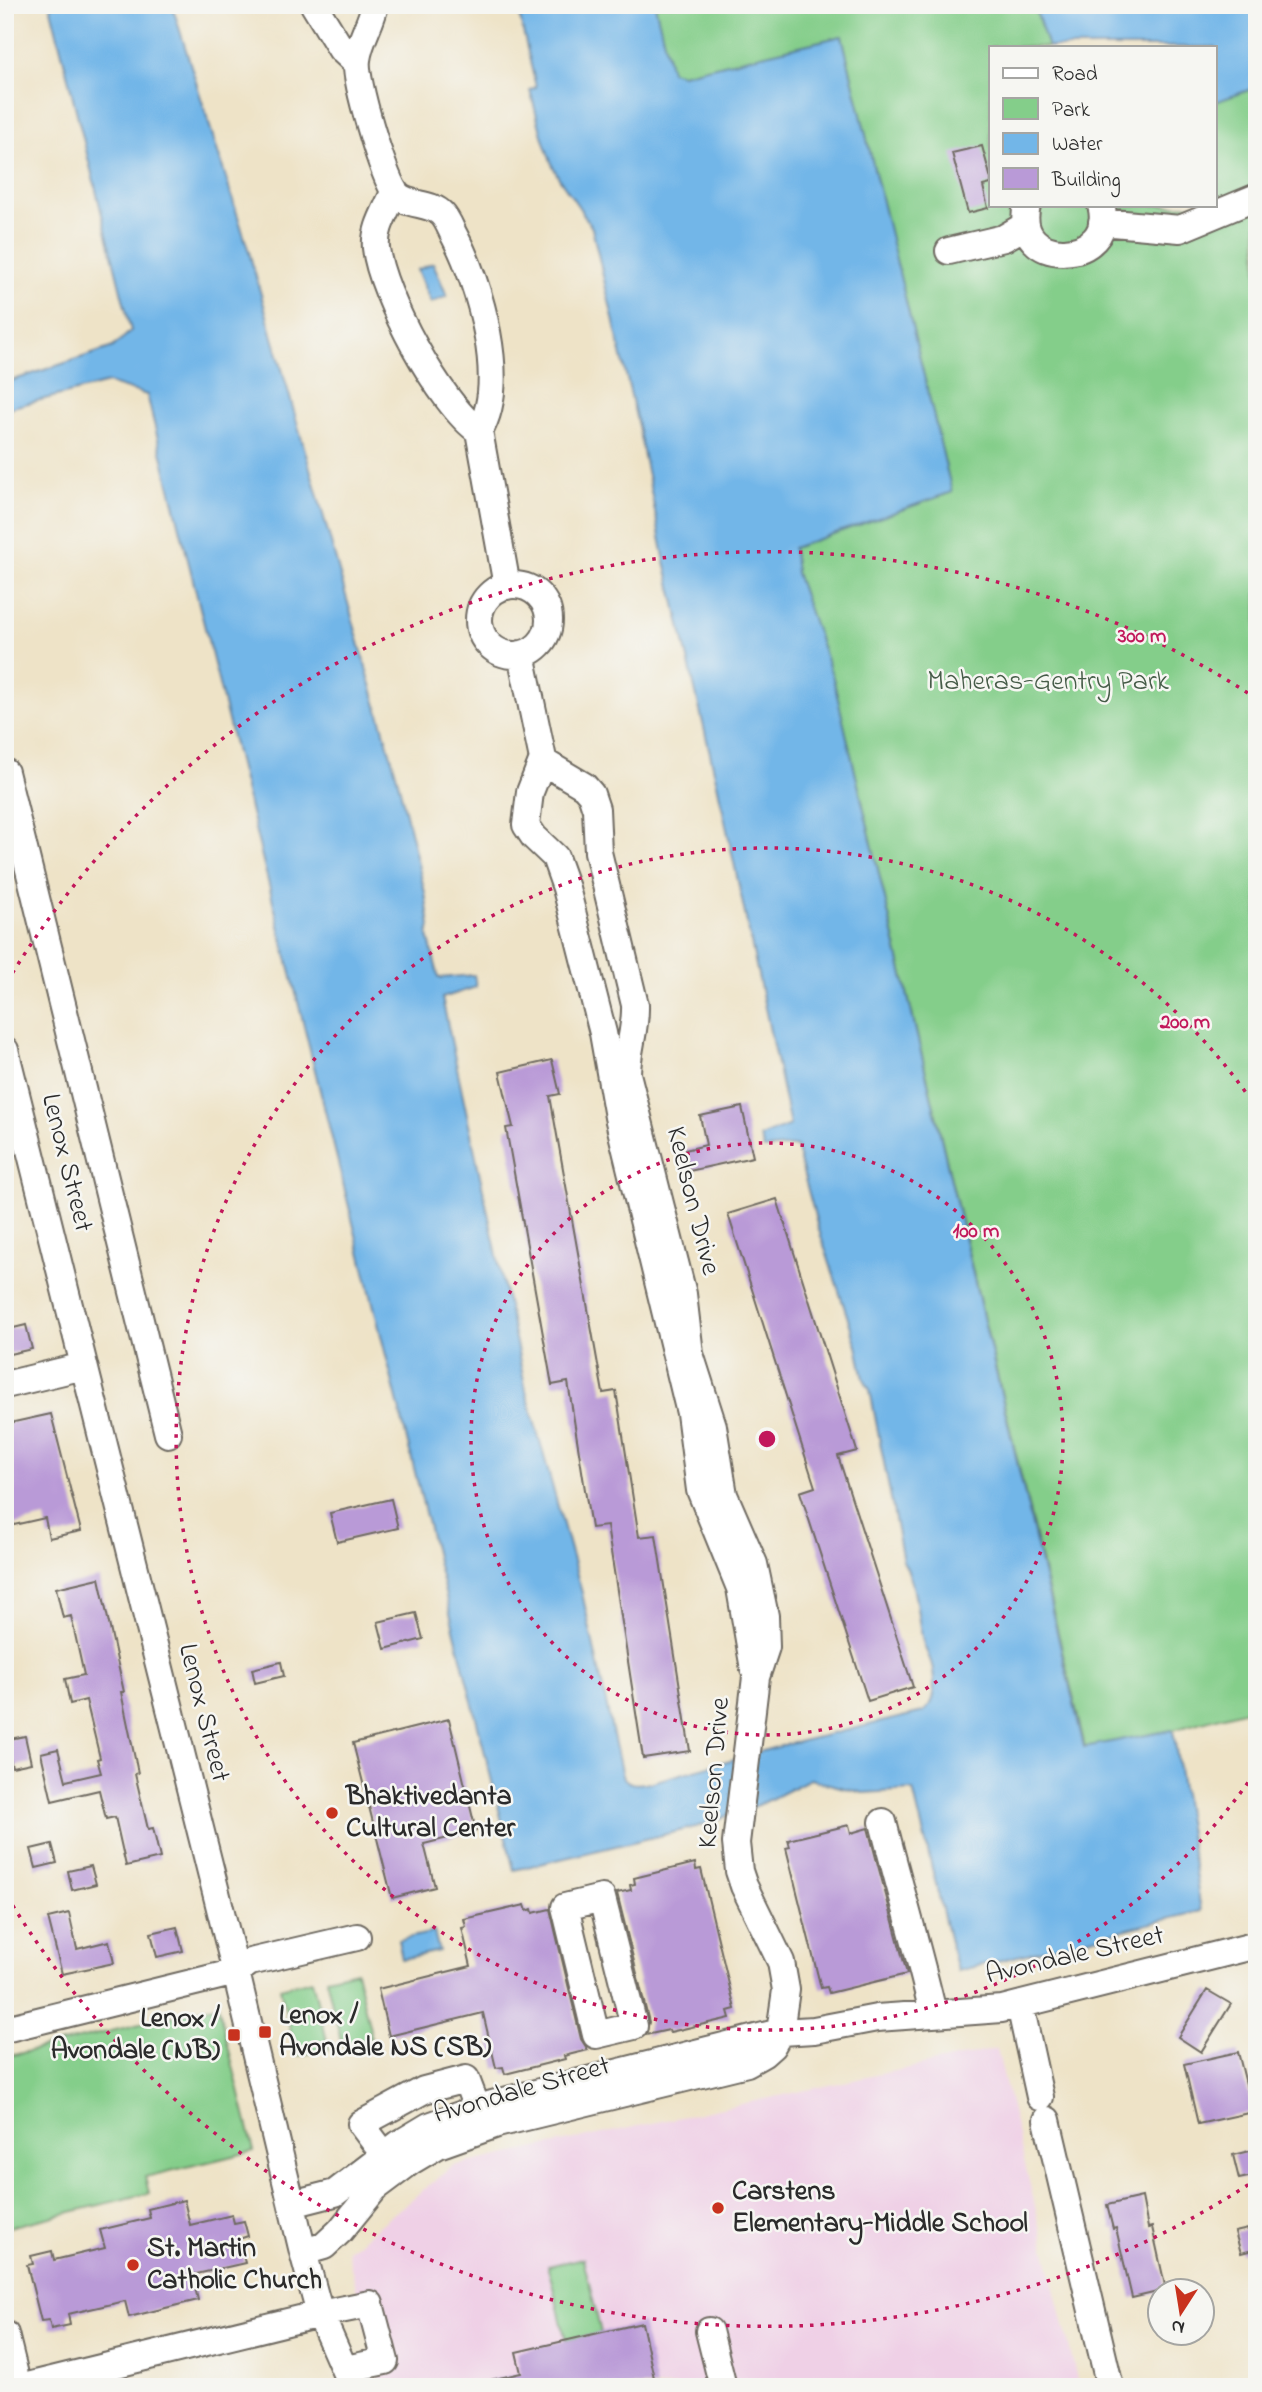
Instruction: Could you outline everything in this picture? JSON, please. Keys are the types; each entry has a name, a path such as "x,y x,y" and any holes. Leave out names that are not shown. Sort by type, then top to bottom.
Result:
{"street":[{"path":"314,5 341,48 356,63 375,145 394,192 402,198 441,213 475,279 491,365 487,412 479,431 507,586"},
{"path":"356,63 375,5"},
{"path":"394,192 377,235 378,258 405,326 433,379 460,415 479,431"},
{"path":"947,245 1026,215 1032,237 1041,246 1052,252 1078,251 1089,244 1097,234 1101,214 1181,229 1257,197"},
{"path":"520,585 535,592 548,613 547,631 543,639 530,652 521,654 512,655 494,649 487,643 479,627 478,618 483,602 495,590 507,586 520,585"},
{"path":"521,654 543,758"},
{"name":"Keelson Drive","path":"543,758 530,792 526,825 534,837 555,857 566,888 603,1033 618,1117 690,1413 700,1490 740,1588 756,1677"},
{"name":"Keelson Drive","path":"543,758 547,764 584,786 591,794 596,809 598,852 635,1005 636,1024 627,1074 682,1294 690,1354 713,1426 724,1495 754,1564 761,1594 766,1647 756,1677 736,1832 736,1856 744,1886 781,1962 786,1990 780,2032"},
{"path":"5,772 168,1434"},
{"name":"Lenox Street","path":"5,1050 236,1972 303,2252 320,2314 349,2378"},
{"path":"5,1385 83,1366"},
{"path":"883,1822 905,1908 915,1934 933,2013"},
{"path":"602,1898 634,2026 614,2030 596,2035 565,1907 602,1898"},
{"path":"5,2029 236,1972 250,1962 357,1937"},
{"name":"Avondale Street","path":"303,2252 324,2246 340,2231 354,2194 429,2126 481,2118 709,2061 780,2032 814,2031 877,2018 1002,2009 1257,1945"},
{"path":"1020,2005 1110,2387"},
{"path":"614,2030 629,2081"},
{"path":"340,2231 375,2213 394,2193 398,2183 391,2163 360,2124 424,2090 466,2079 481,2118"},
{"name":"Avondale Street","path":"292,2204 335,2193 354,2194"},
{"path":"5,2334 21,2387 102,2377 320,2314 370,2304 385,2361 349,2378"},
{"path":"709,2331 723,2387"}],"shaded area":[{"name":"Carstens Elementary-Middle School","path":"997,2049 1079,2387 381,2387 347,2251 453,2166"}],"green space":[{"name":"Maheras-Gentry Park","path":"655,5 1034,5 1048,46 989,46 989,206 1216,206 1216,102 1257,87 1257,1707 1173,1730 1085,1747 833,678 796,573 793,548 952,492 842,36 682,74 671,72"},
{"path":"356,1971 372,2038 342,2045 326,1978"},
{"path":"312,1980 329,2049 297,2056 280,1988"},
{"path":"218,2005 254,2151 145,2177 149,2193 5,2228 5,2057"},
{"path":"583,2258 601,2333 566,2341 548,2266"}],"water":[{"path":"50,5 172,5 249,252 397,777 425,893 430,925 428,936 439,978 474,975 476,987 442,998 527,1395 582,1593 622,1776 637,1784 923,1712 932,1699 934,1676 921,1635 911,1581 903,1561 870,1390 864,1379 857,1346 818,1227 796,1146 764,1149 760,1137 790,1125 717,783 592,228 559,178 545,146 530,90 536,87 517,5 655,5 671,71 682,74 842,36 952,492 793,548 796,573 833,678 1084,1747 1173,1730 1201,1911 957,1971 913,1790 863,1793 810,1779 763,1803 696,1827 514,1870 147,395 108,383 5,409 5,383 113,347 131,331"},
{"path":"1034,5 1257,5 1257,87 1216,102 1216,46 1048,46"},
{"path":"433,263 447,296 431,303 417,270"},
{"path":"434,1932 439,1951 402,1959 398,1940"}],"building":[{"path":"982,146 989,172 989,184 983,186 988,208 968,213 952,153"},
{"path":"552,1060 560,1094 550,1096 603,1393 616,1391 639,1537 656,1535 690,1751 643,1758 607,1526 591,1528 568,1382 552,1385 506,1128 513,1127 500,1072"},
{"path":"742,1107 753,1157 689,1171 685,1150 706,1145 700,1116"},
{"path":"777,1199 857,1451 838,1456 913,1687 868,1701 800,1492 815,1487 728,1214"},
{"path":"26,1325 32,1349 5,1355 5,1330"},
{"path":"51,1414 81,1531 49,1538 45,1518 5,1527 5,1424"},
{"path":"391,1499 398,1528 337,1542 330,1513"},
{"path":"99,1578 124,1692 121,1692 138,1773 135,1774 148,1829 153,1828 160,1858 126,1866 115,1817 106,1819 99,1790 52,1801 41,1753 58,1749 66,1781 101,1773 86,1700 70,1704 65,1679 84,1675 71,1616 63,1618 56,1588"},
{"path":"416,1613 423,1639 385,1649 378,1622"},
{"path":"281,1662 284,1676 255,1683 252,1669"},
{"path":"449,1719 476,1831 424,1844 435,1887 392,1898 353,1743"},
{"path":"25,1736 31,1763 12,1767 5,1740"},
{"path":"849,1825 851,1833 868,1828 907,1974 829,1993 827,1987 821,1988 786,1848 790,1847 788,1840"},
{"path":"52,1844 57,1863 36,1868 31,1849"},
{"path":"695,1863 696,1870 701,1869 735,2009 728,2011 730,2018 646,2035 649,2022 617,1893 631,1890 630,1885 635,1884 634,1878"},
{"path":"91,1866 96,1884 72,1890 68,1871"},
{"path":"525,1905 527,1911 532,1909 533,1913 550,1909 581,2039 588,2050 564,2056 565,2059 505,2074 503,2067 496,2068 483,2013 389,2036 378,1989 471,1966 462,1928 466,1927 464,1919"},
{"path":"69,1913 77,1949 109,1941 114,1963 62,1974 48,1918"},
{"path":"177,1927 183,1951 157,1957 151,1933"},
{"path":"1207,1990 1231,2004 1201,2052 1178,2037"},
{"path":"1238,2052 1253,2112 1198,2124 1184,2064"},
{"path":"1257,2149 1257,2175 1239,2179 1233,2155"},
{"path":"1142,2197 1148,2228 1152,2227 1163,2276 1146,2276 1146,2295 1132,2298 1116,2228 1113,2229 1107,2205"},
{"name":"St. Martin Catholic Church","path":"184,2200 190,2225 232,2215 234,2223 244,2221 248,2236 239,2239 245,2263 192,2275 198,2300 129,2317 125,2301 68,2314 70,2325 51,2329 49,2320 41,2321 27,2265 33,2264 31,2256 52,2251 54,2260 105,2248 100,2230 150,2218 148,2209"},
{"path":"1257,2227 1257,2249 1241,2253 1235,2232"},
{"path":"642,2323 656,2387 490,2387 490,2380 521,2373 516,2352"}],"place":[{"name":"Bhaktivedanta Cultural Center","path":"332,1813"},
{"name":"Lenox / Avondale NS (SB)","path":"265,2032"},
{"name":"Lenox / Avondale (NB)","path":"234,2035"},
{"name":"Carstens Elementary-Middle School","path":"718,2208"},
{"name":"St. Martin Catholic Church","path":"133,2265"}]}
